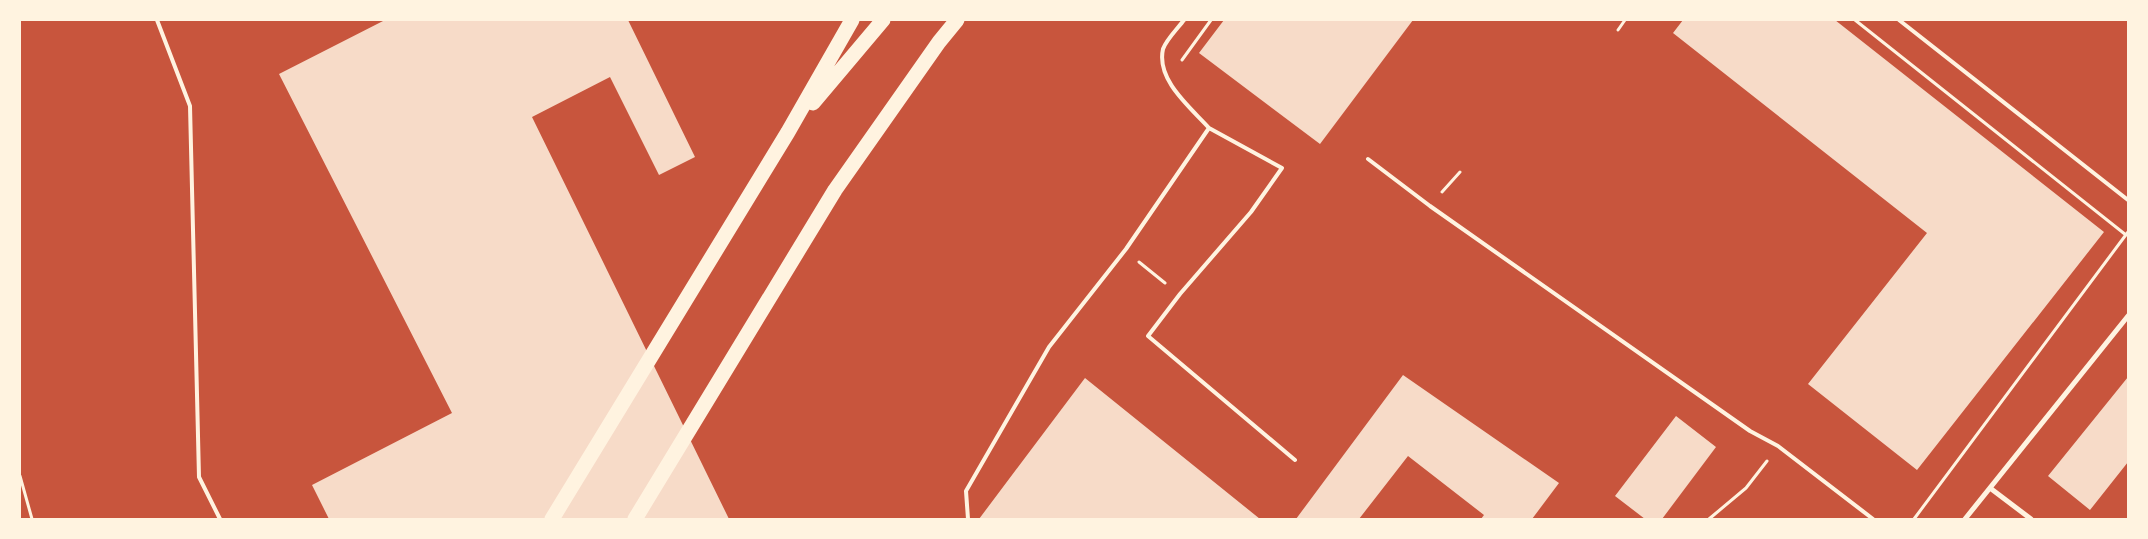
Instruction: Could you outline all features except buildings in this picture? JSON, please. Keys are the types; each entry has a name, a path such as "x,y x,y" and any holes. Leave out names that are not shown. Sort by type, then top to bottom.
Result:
{"highway":[{"path":"552,519 788,132 852,20"},
{"path":"788,132 883,20"},
{"path":"635,519 835,190 939,42 957,20"}],"street":[{"path":"1965,519 2128,316"},
{"path":"1990,488 2031,519"}],"lane":[{"path":"157,20 190,106 198,477 220,519"},
{"path":"1184,20 1163,48 1163,67 1169,83 1209,128 1282,168 1251,212 1180,294 1148,336 1295,460"},
{"path":"1899,20 2128,200"},
{"path":"968,519 966,491 1049,347 1126,249 1209,128"},
{"path":"1368,159 1430,206 1750,431 1778,446 1873,519"}],"path":[{"path":"1180,63 1211,20"},
{"path":"1618,30 1625,20"},
{"path":"1855,20 2127,234 1914,519"},
{"path":"1443,191 1460,172"},
{"path":"1710,519 1746,488 1778,446"},
{"path":"20,476 32,519"}]}
